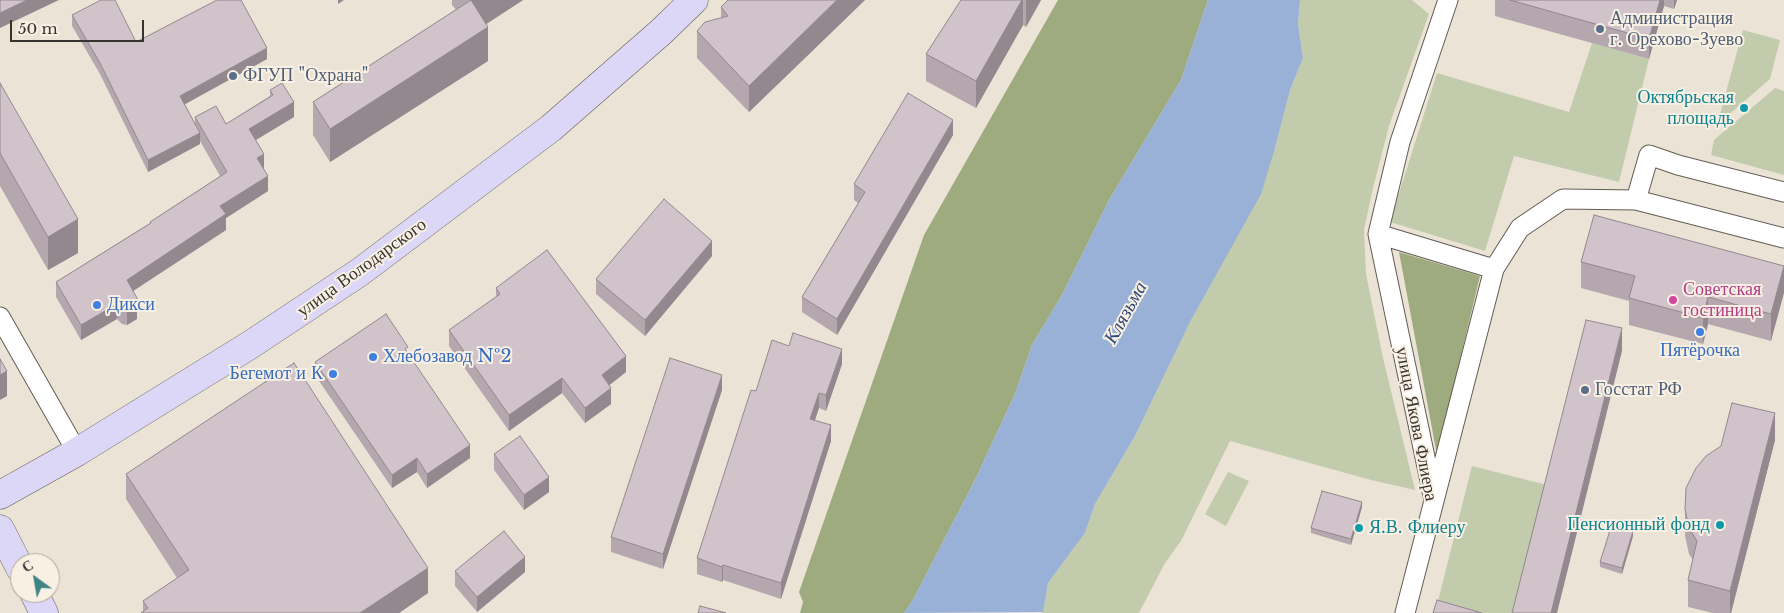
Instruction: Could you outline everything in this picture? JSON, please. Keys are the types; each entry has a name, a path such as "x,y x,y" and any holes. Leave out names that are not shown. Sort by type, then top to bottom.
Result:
{"main road":[{"name":"улица Володарского","path":"0,495 77,452 258,340 360,272 551,128 661,32 694,0"},
{"path":"0,529 12,553"}],"street":[{"path":"1448,0 1400,142 1378,234 1494,269"},
{"path":"1636,200 1649,155 1678,165 1784,192"},
{"path":"1434,504 1494,269 1520,228 1562,199 1636,200 1784,238"},
{"name":"улица Якова Флиера","path":"1378,234 1434,504 1405,613"},
{"path":"0,317 77,452"}],"green space":[{"path":"1058,0 1208,0 1181,80 1109,200 1062,295 1032,345 1015,394 976,478 913,600 904,613 800,613 803,602 799,592 924,235"},
{"path":"1300,0 1412,0 1429,14 1389,126 1364,230 1366,274 1383,358 1415,490 1371,480 1230,441 1181,541 1165,563 1139,613 1042,613 1048,583 1085,533 1095,504 1135,436 1190,322 1225,258 1275,148 1290,90 1303,58 1298,24"},
{"path":"1743,30 1780,40 1770,79 1717,125"},
{"path":"1592,43 1649,59 1619,182 1514,156 1485,251 1390,222 1437,73 1569,112"},
{"path":"1775,88 1784,91 1784,175 1711,155 1714,140"},
{"path":"1399,252 1480,276 1437,455"},
{"path":"1472,466 1547,485 1514,613 1435,613"},
{"path":"1228,472 1249,481 1226,526 1205,514"}],"water":[{"name":"Клязьма","path":"1208,0 1300,0 1298,24 1303,58 1290,90 1261,194 1190,322 1135,436 1095,504 1085,533 1048,583 1043,612 904,613 913,600 976,478 1015,394 1032,345 1062,295 1109,200 1181,80"}],"building":[{"path":"0,0 27,0 0,13"},
{"path":"101,0 115,0 136,42 217,0 241,0 267,48 180,96 200,133 148,160 100,63 72,15"},
{"path":"471,0 488,27 330,129 313,102"},
{"path":"728,0 837,0 749,86 697,31 705,22 728,16 721,7"},
{"path":"961,0 1022,0 976,81 926,54"},
{"path":"1510,0 1660,0 1649,39"},
{"path":"0,83 78,219 48,237 0,153"},
{"path":"282,83 294,102 249,129 264,154 257,158 268,176 220,206 226,214 127,280 137,298 137,304 127,310 122,309 117,304 81,325 56,282 151,223 227,172 195,117 216,106 226,124 273,95 270,90"},
{"path":"908,93 953,120 837,319 802,297 865,192 854,184"},
{"path":"664,199 712,241 645,320 596,279"},
{"path":"1594,215 1784,266 1771,314 1708,297 1703,318 1629,298 1635,276 1581,262"},
{"path":"547,250 626,356 602,375 611,388 585,408 562,378 509,415 449,330 500,294 496,288"},
{"path":"386,314 408,347 405,349 470,445 427,474 417,458 392,475 315,362"},
{"path":"1586,320 1622,328 1551,613 1512,613"},
{"path":"793,333 842,349 826,395 819,393 810,419 831,425 781,583 697,558 751,390 756,391 772,340 789,346"},
{"path":"670,358 722,375 663,554 611,537"},
{"path":"0,359 7,371 0,375"},
{"path":"294,363 428,568 360,613 141,613 148,608 143,601 189,570 126,474"},
{"name":"Пенсионный фонд","path":"1732,403 1775,413 1730,591 1688,580 1697,541 1689,528 1685,509 1686,488 1696,468 1706,456 1721,446"},
{"path":"520,436 549,477 524,495 494,454"},
{"path":"1322,491 1362,502 1351,539 1311,528"},
{"path":"1612,524 1633,531 1622,568 1600,562"},
{"path":"504,531 525,557 477,597 455,571"},
{"path":"1437,600 1482,613 1433,613"},
{"path":"700,606 726,613 698,613"}],"place":[{"name":"Администрация г. Орехово-Зуево","path":"1600,29"},
{"name":"ФГУП \"Охрана\"","path":"233,76"},
{"name":"Октябрьская площадь","path":"1744,108"},
{"name":"Советская гостиница","path":"1673,300"},
{"name":"Дикси","path":"97,305"},
{"name":"Пятёрочка","path":"1700,332"},
{"name":"Хлебозавод №2","path":"373,357"},
{"name":"Бегемот и К","path":"333,374"},
{"name":"Госстат РФ","path":"1585,390"},
{"name":"Пенсионный фонд","path":"1720,525"},
{"name":"Я.В. Флиеру","path":"1359,528"}]}
